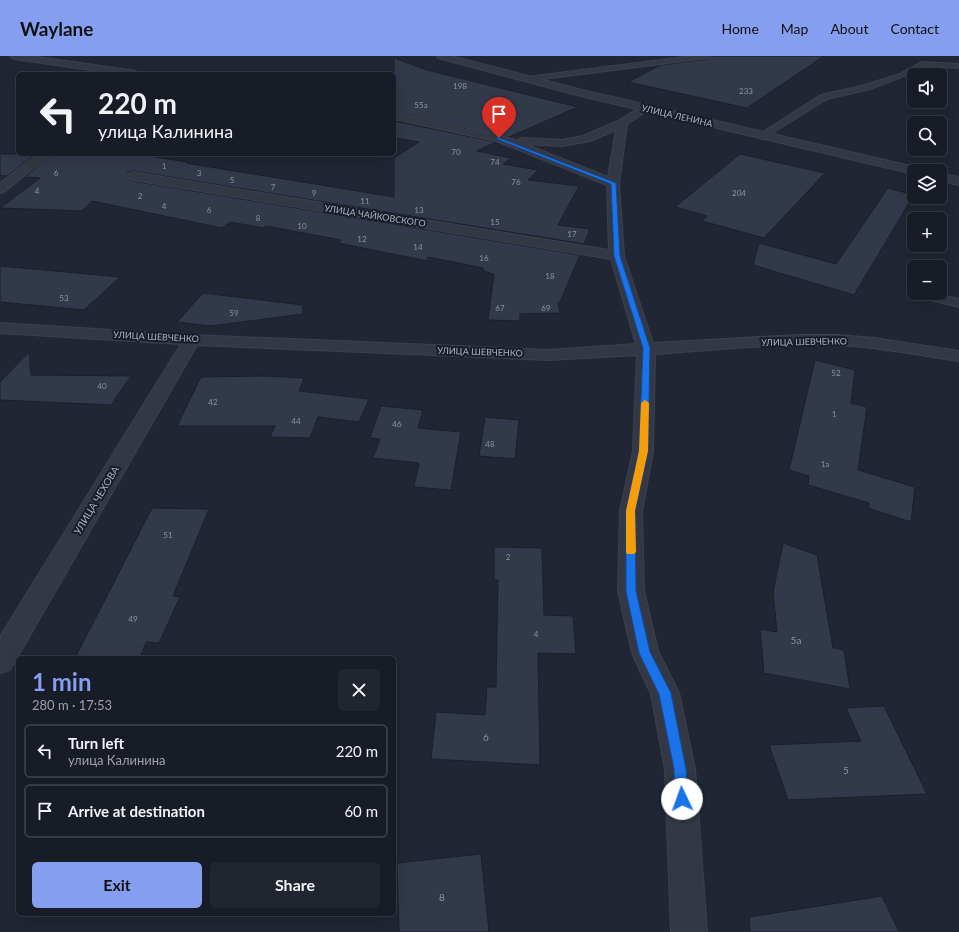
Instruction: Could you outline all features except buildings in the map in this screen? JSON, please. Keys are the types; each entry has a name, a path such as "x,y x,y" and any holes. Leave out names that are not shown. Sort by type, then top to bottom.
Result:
{"street":[{"path":"14,56 122,72"},
{"name":"УЛИЦА ЛЕНИНА","path":"441,56 644,108 907,169"},
{"path":"396,116 499,138 562,143 586,139 622,123 644,108"},
{"path":"622,123 613,183 617,256 646,348 643,451 631,511 631,591 645,653 665,693 680,769 689,932"},
{"path":"499,138 613,183"},
{"path":"0,189 43,156"},
{"name":"УЛИЦА ЧАЙКОВСКОГО","path":"133,176 617,256"},
{"path":"947,178 959,181"},
{"name":"УЛИЦА ШЕВЧЕНКО","path":"0,328 192,340 548,355 798,340 838,340 874,343 959,356"},
{"name":"УЛИЦА ЧЕХОВА","path":"0,661 192,340"}],"lane":[{"path":"527,79 707,56"},
{"path":"761,136 824,97 902,75 922,64 959,66"},
{"path":"947,300 959,303"}],"slow traffic":[{"path":"631,552 631,511 643,451 645,403"}],"route":[{"path":"499,138 613,183 617,256 646,348 643,451 631,511 631,591 645,653 665,693 680,769 682,799"}]}
